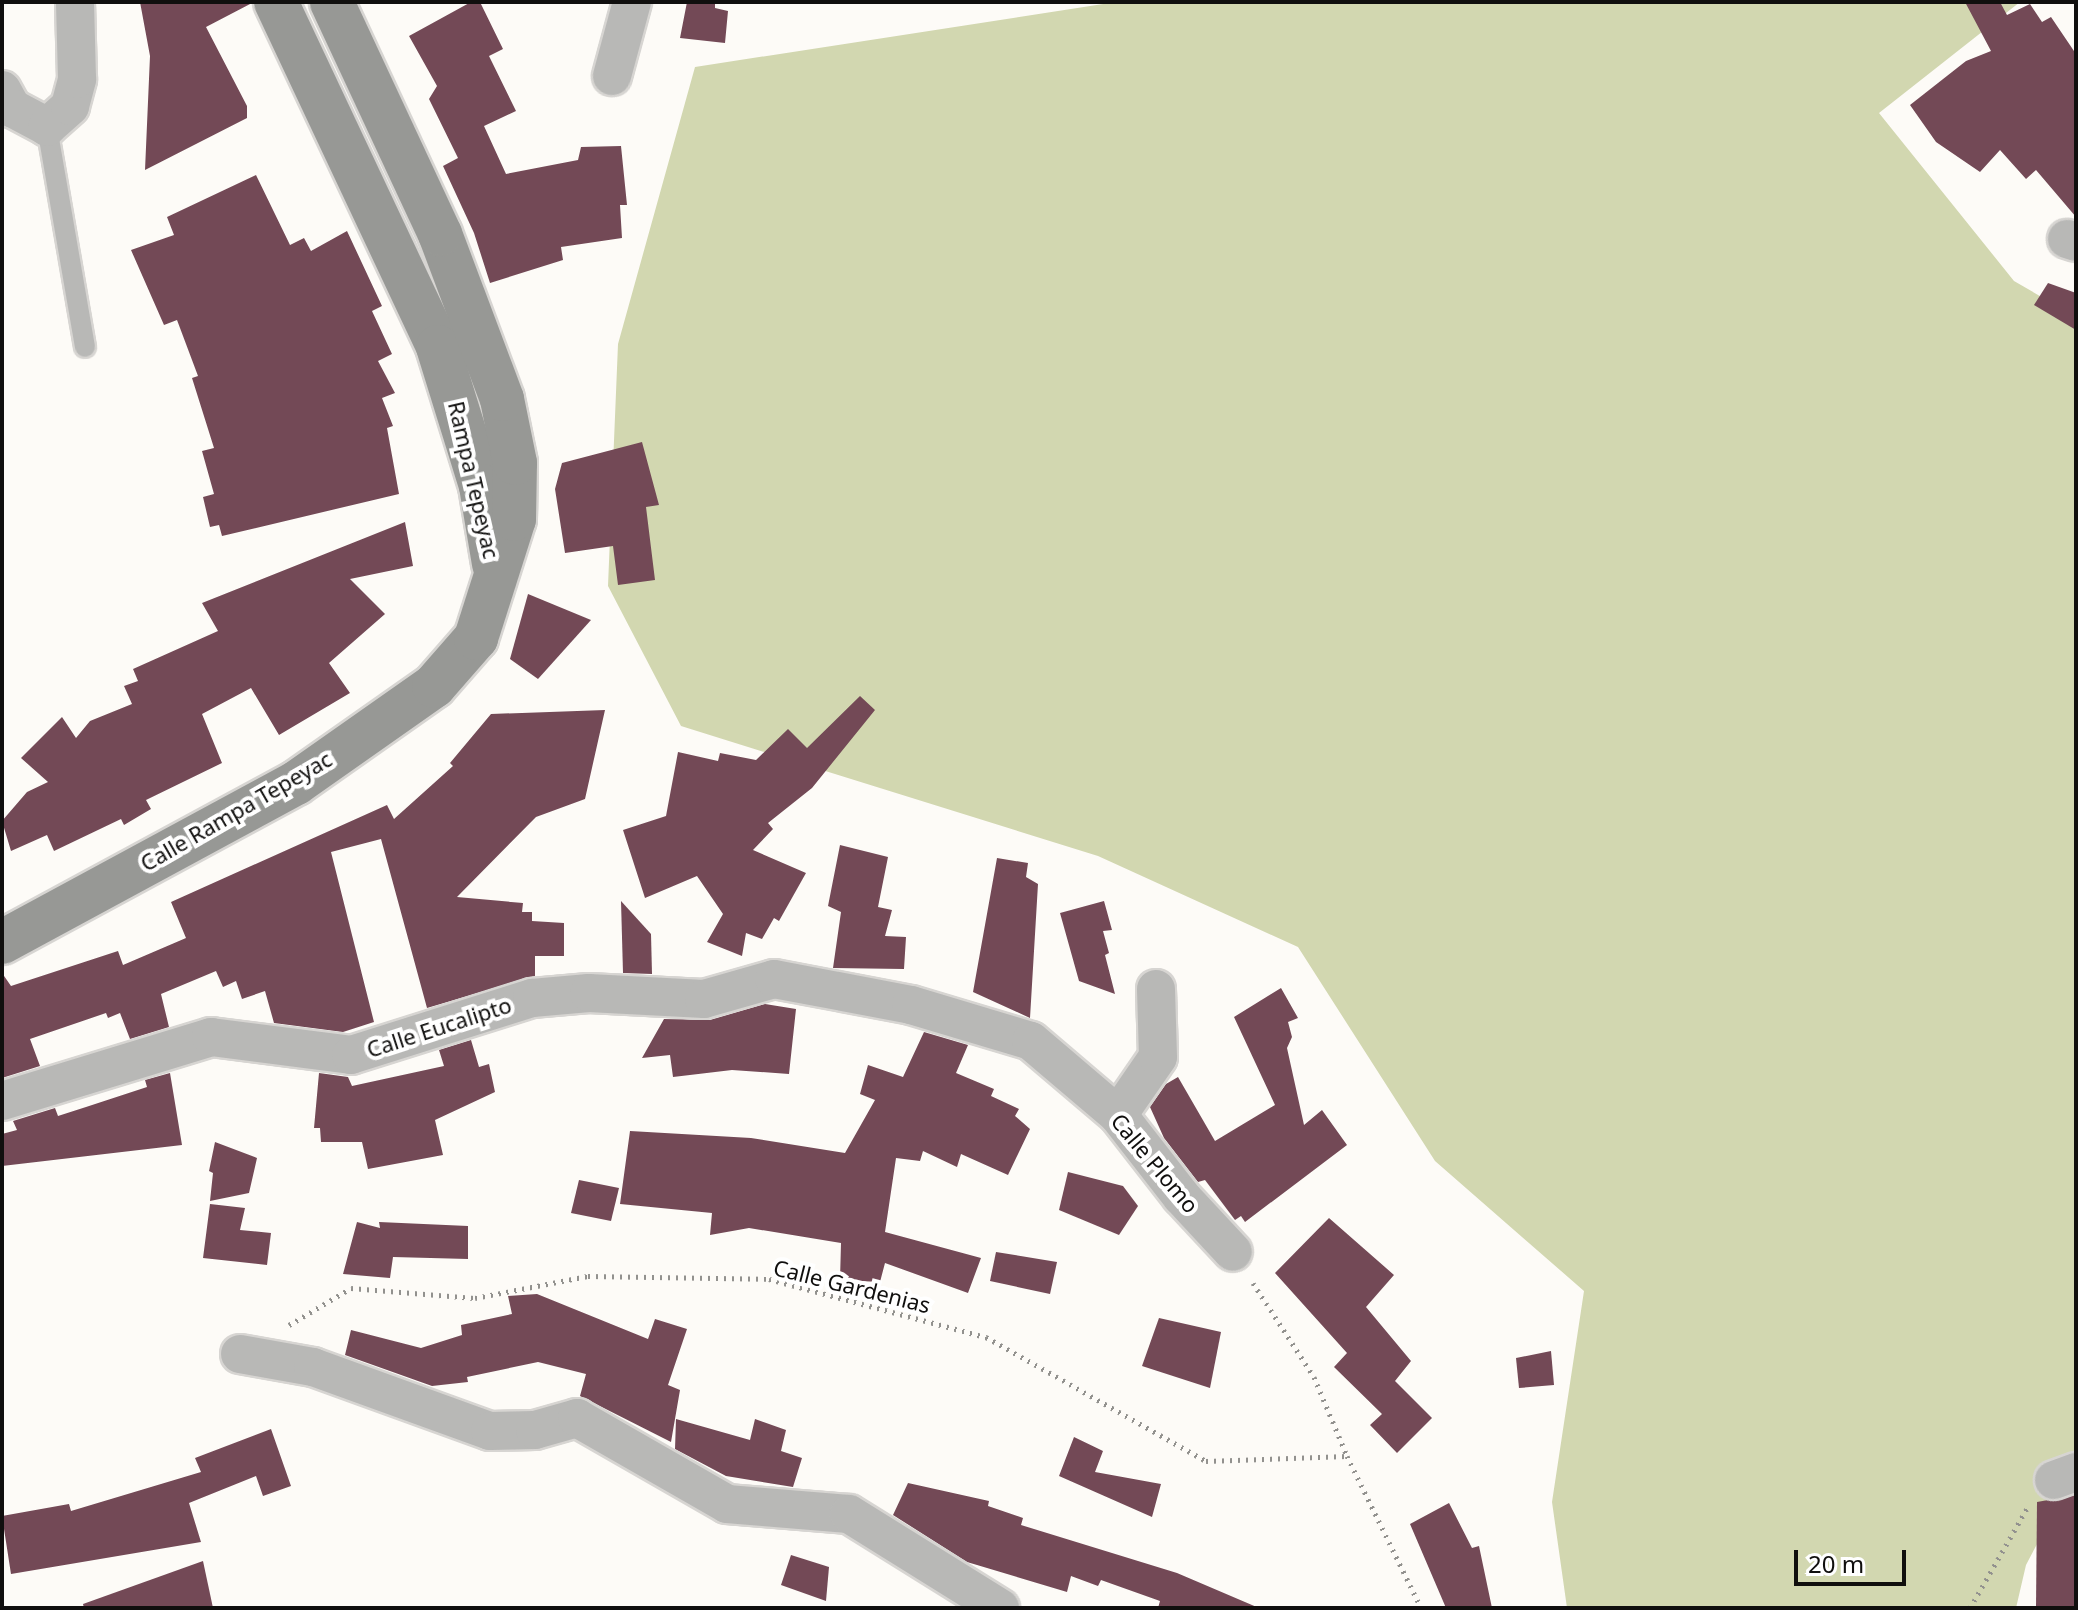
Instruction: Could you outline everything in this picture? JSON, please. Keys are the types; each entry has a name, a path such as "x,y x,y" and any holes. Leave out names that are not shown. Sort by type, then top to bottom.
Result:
{"main road":[{"name":"Rampa Tepeyac","path":"276,2 438,347 481,486 497,575"},
{"name":"Rampa Tepeyac","path":"332,2 440,234 502,399 515,463 514,519 497,575"},
{"name":"Calle Rampa Tepeyac","path":"2,942 296,783 434,686 476,638 497,575"}],"street":[{"path":"2,90 12,108 47,127 70,106 77,79 75,2"},
{"path":"612,76 632,2"},
{"name":"Calle Plomo","path":"646,998 704,999 774,979 911,1005 1031,1041 1118,1115 1181,1196 1233,1252"},
{"path":"1118,1115 1158,1057 1156,989"},
{"name":"Calle Eucalipto","path":"2,1101 211,1037 351,1055 532,998 589,993 646,998"},
{"path":"240,1354 313,1367 490,1431 535,1430 577,1418 727,1504 849,1514 1000,1608"}],"lane":[{"path":"47,127 85,347"}],"path":[{"path":"1233,1252 1314,1377 1347,1456 1421,1608"},
{"name":"Calle Gardenias","path":"240,1354 351,1288 475,1298 588,1276 769,1279 986,1337 1206,1461 1347,1456"},
{"path":"1970,1608 2033,1499 2065,1476"}],"green space":[{"path":"1116,2 2020,2 1879,113 2014,281 2076,317 2076,1470 2026,1565 2016,1608 1567,1608 1552,1502 1584,1291 1435,1161 1298,947 1098,856 681,726 608,586 618,344 695,67"}],"building":[{"path":"140,2 252,3 206,27 247,106 247,118 145,170 150,56"},
{"path":"471,2 480,2 503,49 489,56 516,111 484,126 506,174 578,160 581,147 621,146 627,205 620,205 622,238 561,247 563,260 490,283 474,233 443,166 458,158 429,99 437,86 409,36"},
{"path":"687,2 715,2 715,8 728,11 725,43 680,38"},
{"path":"1965,2 2000,2 2007,15 2030,4 2042,22 2051,17 2076,54 2076,217 2036,170 2026,179 2000,150 1980,172 1936,142 1910,105 1966,61 1991,51"},
{"path":"256,175 290,245 304,238 311,251 347,231 382,306 372,311 392,354 378,361 395,393 382,398 393,426 387,428 399,494 222,536 219,525 210,527 203,497 214,494 202,451 214,448 192,378 198,376 177,320 164,325 131,250 174,235 167,217"},
{"path":"2048,283 2076,293 2076,330 2034,305"},
{"path":"642,442 659,505 646,507 655,580 618,585 613,546 565,553 555,489 562,463"},
{"path":"405,522 413,566 350,579 385,614 329,663 350,693 279,735 251,688 202,714 222,763 146,800 151,809 124,825 121,819 54,851 47,835 11,851 2,821 27,792 48,782 21,758 62,717 76,738 90,721 132,704 124,686 138,681 133,669 218,631 202,603"},
{"path":"528,594 591,620 538,679 510,659"},
{"path":"860,696 875,710 812,788 768,823 773,829 753,850 806,873 779,921 774,918 762,939 746,933 742,956 707,942 723,914 697,876 645,898 623,830 666,816 678,752 718,761 720,753 756,760 788,729 807,748"},
{"path":"605,710 585,799 536,817 457,897 523,903 522,912 532,912 532,921 564,923 564,956 535,956 535,976 427,1008 381,839 331,852 374,1022 343,1032 274,1023 265,991 242,999 236,981 223,987 216,971 161,994 169,1027 130,1039 120,1013 108,1018 106,1013 30,1039 40,1066 2,1078 2,973 11,986 118,951 123,965 186,938 171,902 387,805 394,819 453,766 450,763 491,714"},
{"path":"840,845 888,857 878,907 892,910 885,936 906,937 904,969 833,968 841,912 828,906"},
{"path":"997,858 1028,863 1026,877 1038,884 1030,1018 973,992"},
{"path":"621,901 651,934 652,974 623,973"},
{"path":"1104,901 1112,930 1103,931 1109,953 1105,955 1115,994 1079,981 1060,913"},
{"path":"1281,988 1298,1018 1288,1022 1292,1037 1287,1048 1304,1125 1322,1110 1347,1145 1245,1222 1241,1216 1235,1220 1205,1180 1198,1182 1164,1138 1150,1107 1166,1084 1178,1077 1215,1141 1275,1105 1234,1017"},
{"path":"765,1004 796,1009 789,1074 732,1070 673,1077 670,1055 642,1058 664,1019 710,1020"},
{"path":"924,1032 968,1045 956,1073 994,1089 991,1096 1019,1109 1015,1116 1030,1129 1008,1175 961,1154 957,1167 923,1151 920,1161 896,1158 885,1232 981,1258 968,1293 885,1263 880,1282 840,1280 841,1243 749,1228 710,1235 712,1213 620,1204 630,1131 751,1138 845,1153 875,1100 860,1094 868,1065 903,1077"},
{"path":"471,1040 479,1067 489,1064 495,1092 435,1120 443,1155 368,1169 362,1142 321,1142 320,1128 314,1128 319,1073 348,1077 352,1086 444,1066 439,1050"},
{"path":"170,1073 182,1145 2,1166 2,1134 17,1130 13,1121 55,1108 58,1116 147,1087 145,1080"},
{"path":"215,1142 257,1158 249,1193 210,1201 213,1173 209,1171"},
{"path":"1068,1172 1123,1186 1138,1206 1119,1235 1059,1210"},
{"path":"579,1180 619,1188 611,1221 571,1213"},
{"path":"210,1204 245,1208 240,1230 271,1233 267,1265 203,1258"},
{"path":"1329,1218 1394,1275 1366,1307 1411,1361 1395,1381 1432,1418 1397,1453 1370,1425 1382,1414 1334,1367 1347,1353 1275,1273"},
{"path":"357,1222 380,1228 379,1222 468,1226 468,1259 393,1257 390,1278 343,1274"},
{"path":"996,1252 1057,1262 1050,1294 990,1281"},
{"path":"537,1294 648,1339 655,1319 687,1329 668,1385 680,1390 671,1442 580,1396 586,1374 538,1362 467,1377 468,1382 432,1386 345,1355 351,1330 421,1348 462,1335 461,1325 512,1314 508,1296"},
{"path":"1159,1318 1221,1332 1210,1388 1142,1366"},
{"path":"1551,1351 1554,1385 1519,1388 1516,1358"},
{"path":"676,1419 750,1440 755,1419 786,1430 781,1451 802,1458 793,1487 726,1476 675,1449"},
{"path":"271,1429 291,1486 263,1496 256,1476 189,1503 201,1542 11,1574 2,1516 69,1504 71,1511 201,1472 195,1458"},
{"path":"1074,1437 1103,1451 1095,1472 1161,1484 1152,1517 1059,1476"},
{"path":"908,1483 989,1501 988,1506 1023,1518 1021,1525 1177,1573 1259,1608 1158,1608 1160,1601 1101,1580 1098,1586 1071,1576 1067,1592 967,1562 893,1515"},
{"path":"2076,1495 2076,1608 2036,1608 2037,1502"},
{"path":"1449,1503 1472,1548 1479,1546 1492,1608 1446,1608 1410,1524"},
{"path":"791,1555 829,1567 826,1601 781,1585"},
{"path":"203,1561 213,1608 84,1608 83,1604"}]}
